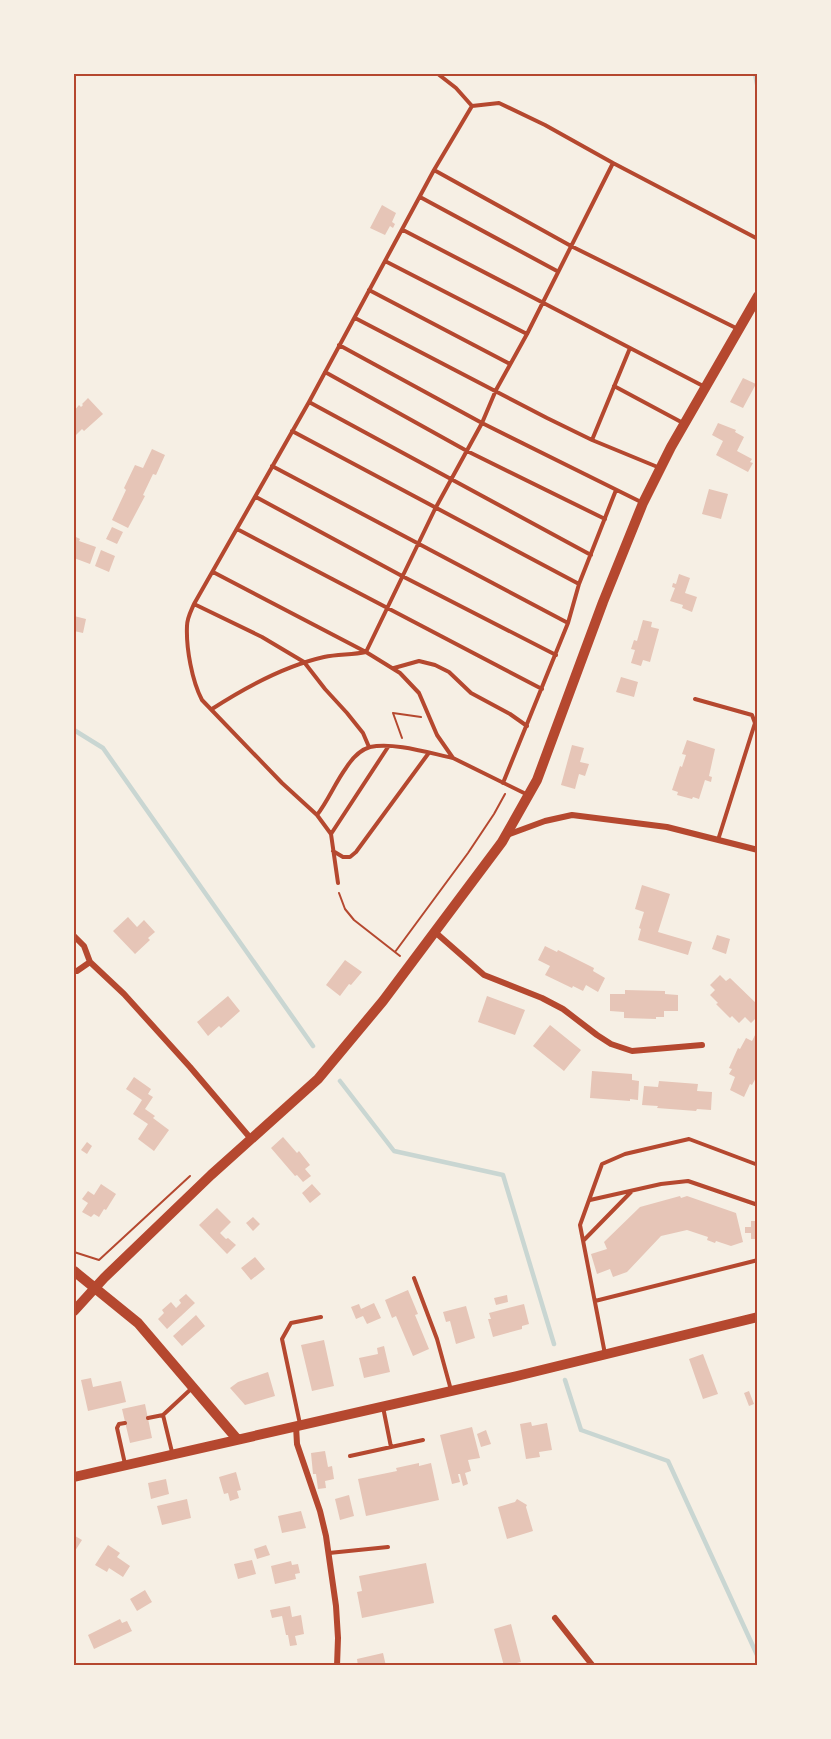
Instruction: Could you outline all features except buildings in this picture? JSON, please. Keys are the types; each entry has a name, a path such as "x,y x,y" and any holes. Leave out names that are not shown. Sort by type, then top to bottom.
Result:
{"main road":[{"path":"74,1311 94,1288 211,1175 298,1098 336,1059 383,1001 505,836 537,780 603,602 643,503 684,423 758,296"},
{"path":"74,1271 138,1323 237,1439"},
{"path":"74,1477 605,1355 758,1317"}],"street":[{"path":"505,836 545,821 572,815 658,826 758,850"},
{"path":"435,932 484,975 542,998 563,1009 612,1044 632,1051 702,1045"},
{"path":"74,936 84,946 90,962 124,994 234,1116 252,1140"},
{"path":"74,971 90,962"},
{"path":"298,1425 297,1444 320,1511 329,1553 336,1606 337,1665"},
{"path":"555,1618 593,1665"}],"lane":[{"path":"438,74 456,88 472,106"},
{"path":"472,106 498,103 545,125 758,239"},
{"path":"338,883 331,834 317,815 269,770 202,700 197,691 189,652 187,625 189,613 309,402 434,170 472,106"},
{"path":"366,652 435,509 482,423 496,390 527,334 613,163"},
{"path":"434,170 571,246 738,329"},
{"path":"420,197 557,271"},
{"path":"403,230 705,387"},
{"path":"385,261 527,334"},
{"path":"369,290 510,364"},
{"path":"355,318 592,440 660,468"},
{"path":"339,345 482,423 643,503"},
{"path":"592,440 630,348"},
{"path":"325,372 467,451 605,519"},
{"path":"614,386 684,423"},
{"path":"309,402 591,555"},
{"path":"292,431 579,584"},
{"path":"272,466 568,623"},
{"path":"503,783 568,623 579,584 616,490"},
{"path":"256,497 402,576 556,654"},
{"path":"237,529 542,689"},
{"path":"213,572 366,652 400,673 419,693 437,735 453,758"},
{"path":"194,604 262,637 304,662 363,733 369,747"},
{"path":"211,709 278,672 304,662 327,656 366,652"},
{"path":"393,668 419,661 435,665 449,672 471,693 510,714 526,726"},
{"path":"695,699 752,715 755,723 718,840"},
{"path":"317,815 348,765 358,754 369,747 404,748 453,758 530,795"},
{"path":"331,834 388,747"},
{"path":"333,851 343,857 350,857 356,852 429,753"},
{"path":"605,1355 580,1225 602,1164 625,1154 688,1139 758,1164"},
{"path":"589,1200 661,1184 688,1181 758,1205"},
{"path":"584,1241 631,1192"},
{"path":"595,1301 758,1260"},
{"path":"414,1278 437,1339 451,1391"},
{"path":"298,1425 282,1339 291,1323 321,1317"},
{"path":"148,1418 163,1415 193,1388"},
{"path":"383,1406 391,1447"},
{"path":"163,1415 172,1454"},
{"path":"125,1423 119,1424 117,1428 125,1465"},
{"path":"350,1456 423,1440"},
{"path":"329,1553 388,1546"}],"path":[{"path":"404,748 393,713 429,719"},
{"path":"394,952 468,853 494,814 509,786"},
{"path":"338,883 339,894 345,909 354,920 400,956"},
{"path":"74,1252 99,1260 190,1176"}],"waterway":[{"path":"755,74 758,89"},
{"path":"74,730 103,748 313,1046"},
{"path":"340,1081 394,1151 503,1175 554,1344"},
{"path":"565,1380 581,1430 668,1461 758,1657"}]}
